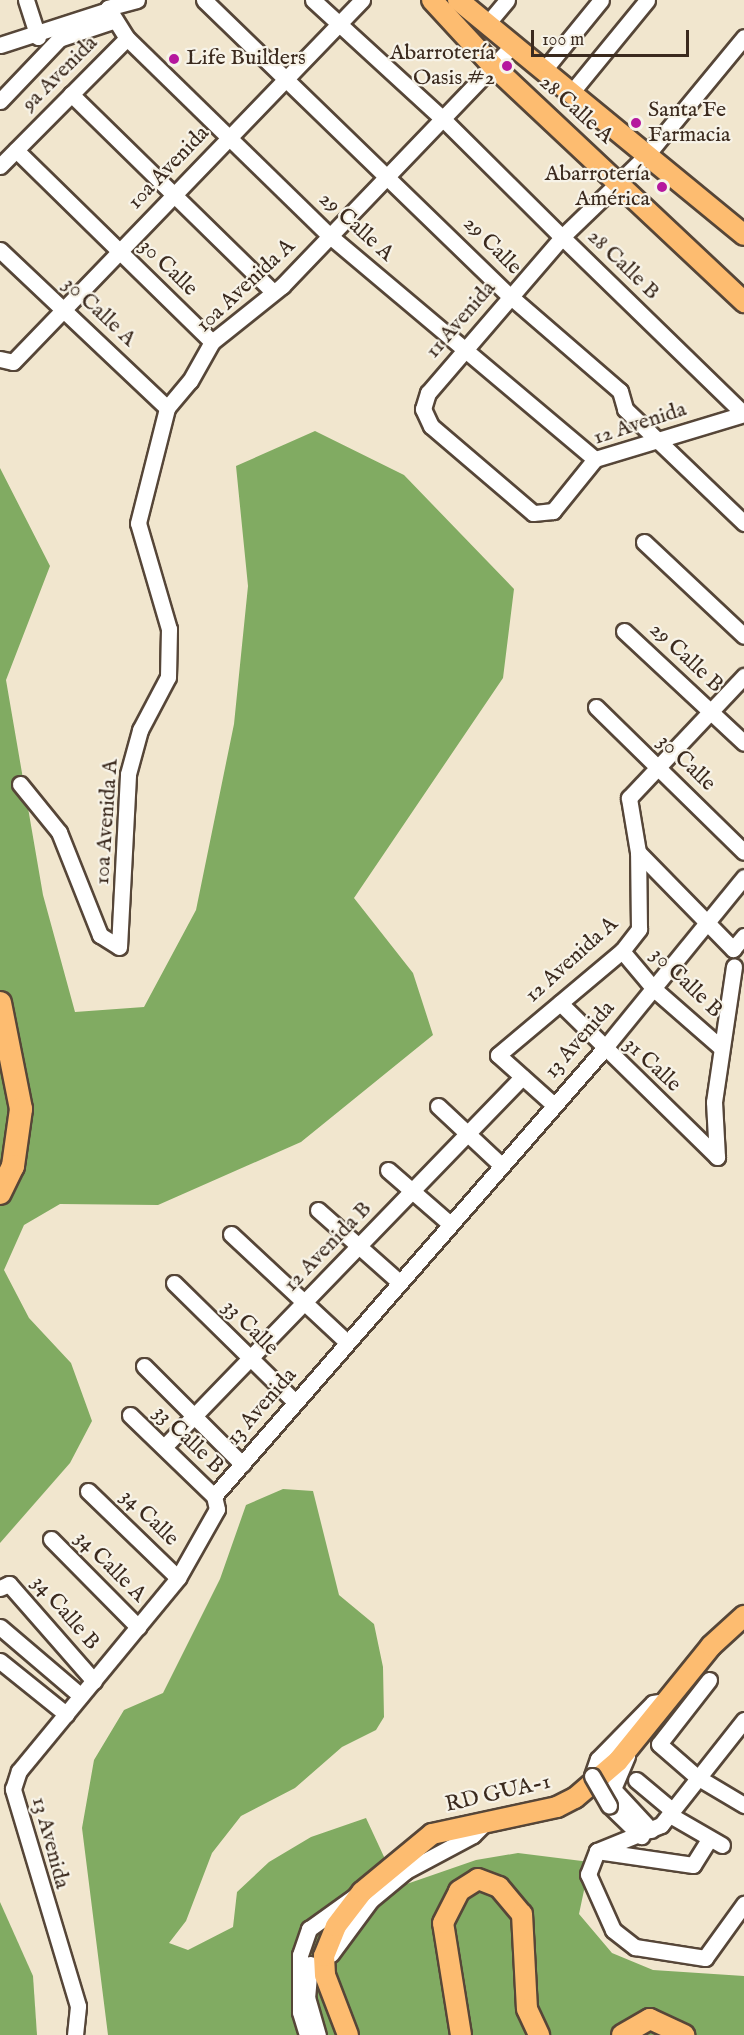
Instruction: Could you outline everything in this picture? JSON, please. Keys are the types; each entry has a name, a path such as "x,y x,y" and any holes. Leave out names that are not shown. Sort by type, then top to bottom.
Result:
{"highway":[{"path":"0,1003 20,1083 21,1128 13,1166 0,1192"},
{"path":"0,1059 8,1111 0,1161"}],"main road":[{"name":"28 Calle A","path":"432,0 493,66 620,182 744,302"},
{"path":"459,0 744,235"},
{"name":"RD GUA-1","path":"348,2035 325,1975 328,1951 362,1892 432,1834 557,1807 575,1798 634,1740 666,1701 744,1616"},
{"path":"461,2035 443,1923 459,1891 478,1879 499,1887 522,1914 527,2009 539,2035"},
{"path":"622,2035 650,2019 685,2035"}],"street":[{"path":"26,0 38,37"},
{"name":"9a Avenida","path":"110,13 137,0"},
{"name":"29 Calle","path":"204,0 284,80 389,175 512,297 620,391 626,409 744,523"},
{"name":"28 Calle B","path":"313,0 443,119 744,414"},
{"name":"10a Avenida","path":"3,360 13,362 362,0"},
{"path":"487,24 507,0"},
{"path":"544,70 601,0"},
{"path":"571,93 647,0"},
{"path":"0,45 38,37 110,13"},
{"path":"0,101 6,89 59,39 110,13"},
{"name":"29 Calle A","path":"110,13 127,38 330,236 462,350 595,459"},
{"name":"11 Avenida","path":"533,513 431,426 423,409 428,393 462,350 512,297 562,237 646,156 744,37"},
{"name":"9a Avenida","path":"0,166 127,38"},
{"name":"10a Avenida A","path":"20,784 59,832 100,935 119,947 128,774 140,730 168,677 169,629 138,523 167,408 190,381 212,342 272,291 330,236 512,46"},
{"path":"72,94 272,291"},
{"name":"30 Calle","path":"16,150 212,342"},
{"name":"30 Calle A","path":"0,250 167,408"},
{"name":"12 Avenida","path":"533,513 553,511 595,459 660,442 744,414"},
{"path":"644,542 744,636"},
{"name":"29 Calle B","path":"624,631 744,743"},
{"name":"12 Avenida A","path":"522,1077 498,1055 622,951 639,928 638,852 629,798 744,676"},
{"name":"30 Calle","path":"596,707 744,852"},
{"path":"638,852 733,949 744,936"},
{"name":"13 Avenida","path":"75,2035 78,2006 13,1789 19,1771 178,1578 217,1509 214,1496 449,1223 603,1050 744,877"},
{"name":"30 Calle B","path":"622,951 654,989 719,1046"},
{"path":"719,1046 734,966"},
{"name":"31 Calle","path":"560,1003 603,1050 717,1157 719,1046"},
{"path":"522,1077 554,1105"},
{"name":"12 Avenida B","path":"164,1447 248,1359 306,1304 522,1077"},
{"path":"438,1106 501,1165"},
{"path":"388,1170 449,1223"},
{"path":"318,1210 399,1282"},
{"path":"231,1234 347,1342"},
{"name":"33 Calle","path":"174,1283 248,1359 295,1402"},
{"path":"144,1366 242,1464"},
{"name":"33 Calle B","path":"130,1415 214,1496"},
{"name":"34 Calle","path":"88,1491 178,1578"},
{"name":"34 Calle A","path":"51,1539 138,1627"},
{"name":"34 Calle B","path":"0,1588 9,1584 94,1680"},
{"path":"0,1627 81,1696"},
{"path":"0,1661 66,1714"},
{"path":"709,1680 659,1744 697,1777 744,1805"},
{"path":"646,1833 609,1805 592,1776 598,1759 653,1703 666,1701"},
{"path":"597,1851 646,1833 672,1813 697,1777 744,1720"},
{"path":"634,1740 613,1789 646,1833"},
{"path":"597,1851 693,1865 716,1842 672,1813 636,1780"},
{"path":"303,1945 328,1951 371,1900 406,1871 473,1835 487,1821"},
{"path":"597,1851 589,1884 619,1939 635,1947 705,1958 744,1904"},
{"path":"307,2035 298,1984 303,1945 309,1929 362,1892"},
{"path":"310,1964 307,1997 318,2035"}],"green space":[{"path":"315,431 404,475 514,589 503,678 354,898 413,973 433,1035 301,1142 158,1205 60,1204 24,1225 4,1270 29,1318 71,1363 92,1421 70,1463 0,1543 0,468 50,566 6,680 43,895 75,1012 144,1007 196,910 234,724 248,586 236,466"},
{"path":"283,1489 313,1491 339,1595 374,1624 383,1667 384,1717 376,1730 342,1747 295,1788 241,1816 212,1853 186,1921 169,1943 188,1950 233,1927 237,1892 269,1862 311,1837 366,1818 398,1887 476,1860 518,1853 590,1862 579,1914 612,1953 653,1970 744,1976 744,2035 108,2035 82,1828 94,1760 124,1710 163,1693 220,1579 246,1505"},
{"path":"0,1902 33,1976 37,2035 0,2035"}],"place":[{"name":"Life Builders","path":"174,59"},
{"name":"Abarrotería Oasis #2","path":"507,66"},
{"name":"Santa Fe Farmacia","path":"636,123"},
{"name":"Abarrotería América","path":"662,187"}]}
